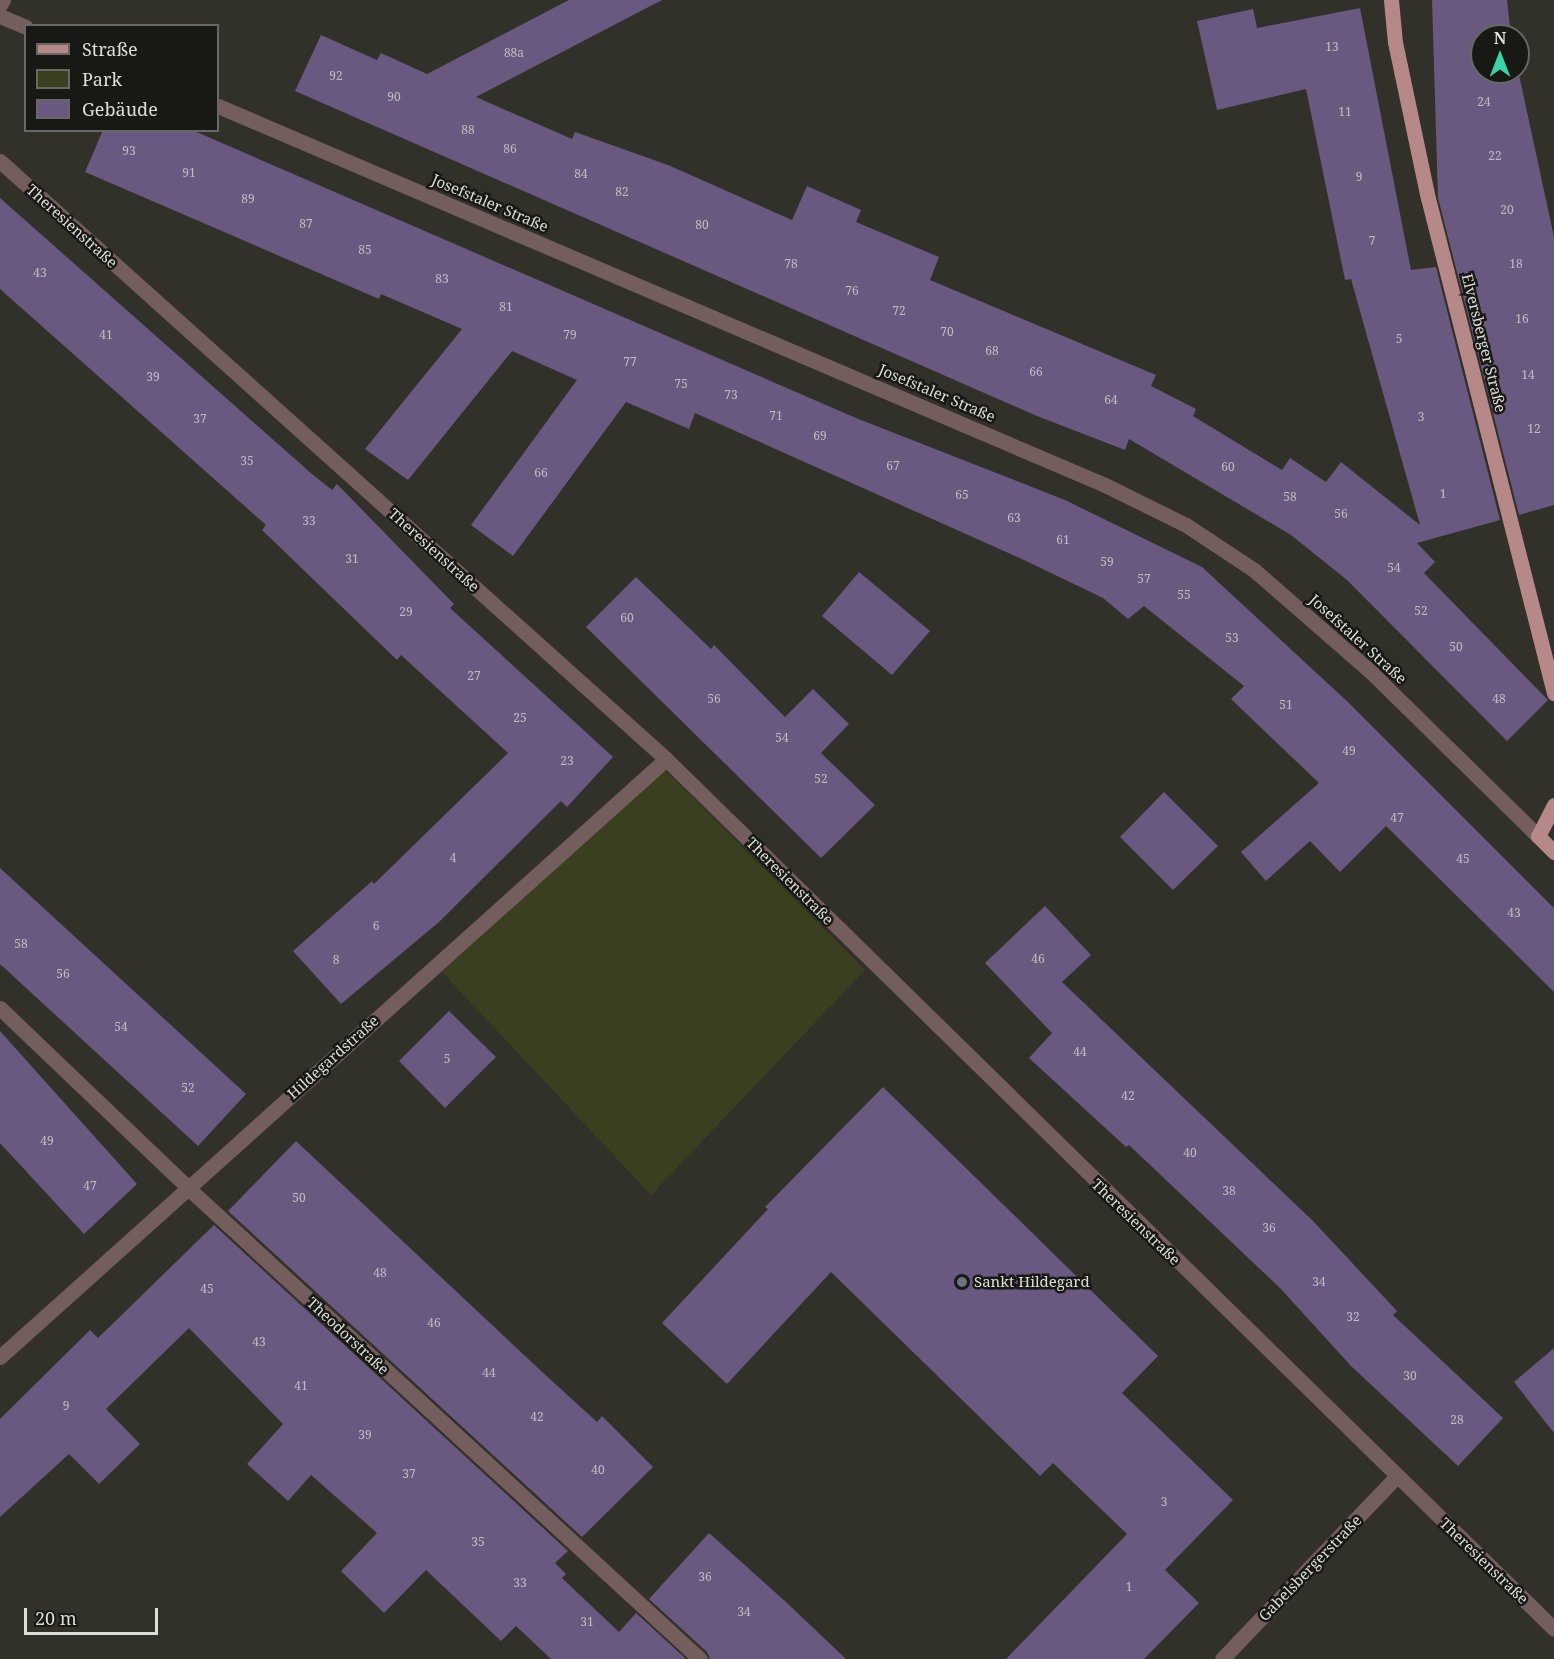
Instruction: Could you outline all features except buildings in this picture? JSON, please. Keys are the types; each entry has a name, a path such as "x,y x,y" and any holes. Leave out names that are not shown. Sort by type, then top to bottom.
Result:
{"main road":[{"name":"Elversberger Straße","path":"1391,0 1395,42 1428,198 1554,693"},
{"path":"1538,836 1554,805"},
{"name":"Josefstaler Straße","path":"1538,836 1554,852"}],"street":[{"path":"0,5 3,0"},
{"path":"0,16 24,26"},
{"name":"Josefstaler Straße","path":"219,106 1105,484 1186,525 1254,570 1372,673 1538,836"},
{"name":"Theresienstraße","path":"0,160 666,759 1554,1629"},
{"name":"Hildegardstraße","path":"0,1357 666,759"},
{"name":"Theodorstraße","path":"0,1008 187,1187 700,1659"},
{"name":"Gabelsbergerstraße","path":"1222,1659 1397,1476"}],"green space":[{"path":"663,768 865,970 651,1195 442,972"}],"place":[{"name":"Sankt Hildegard","path":"962,1282"}]}
